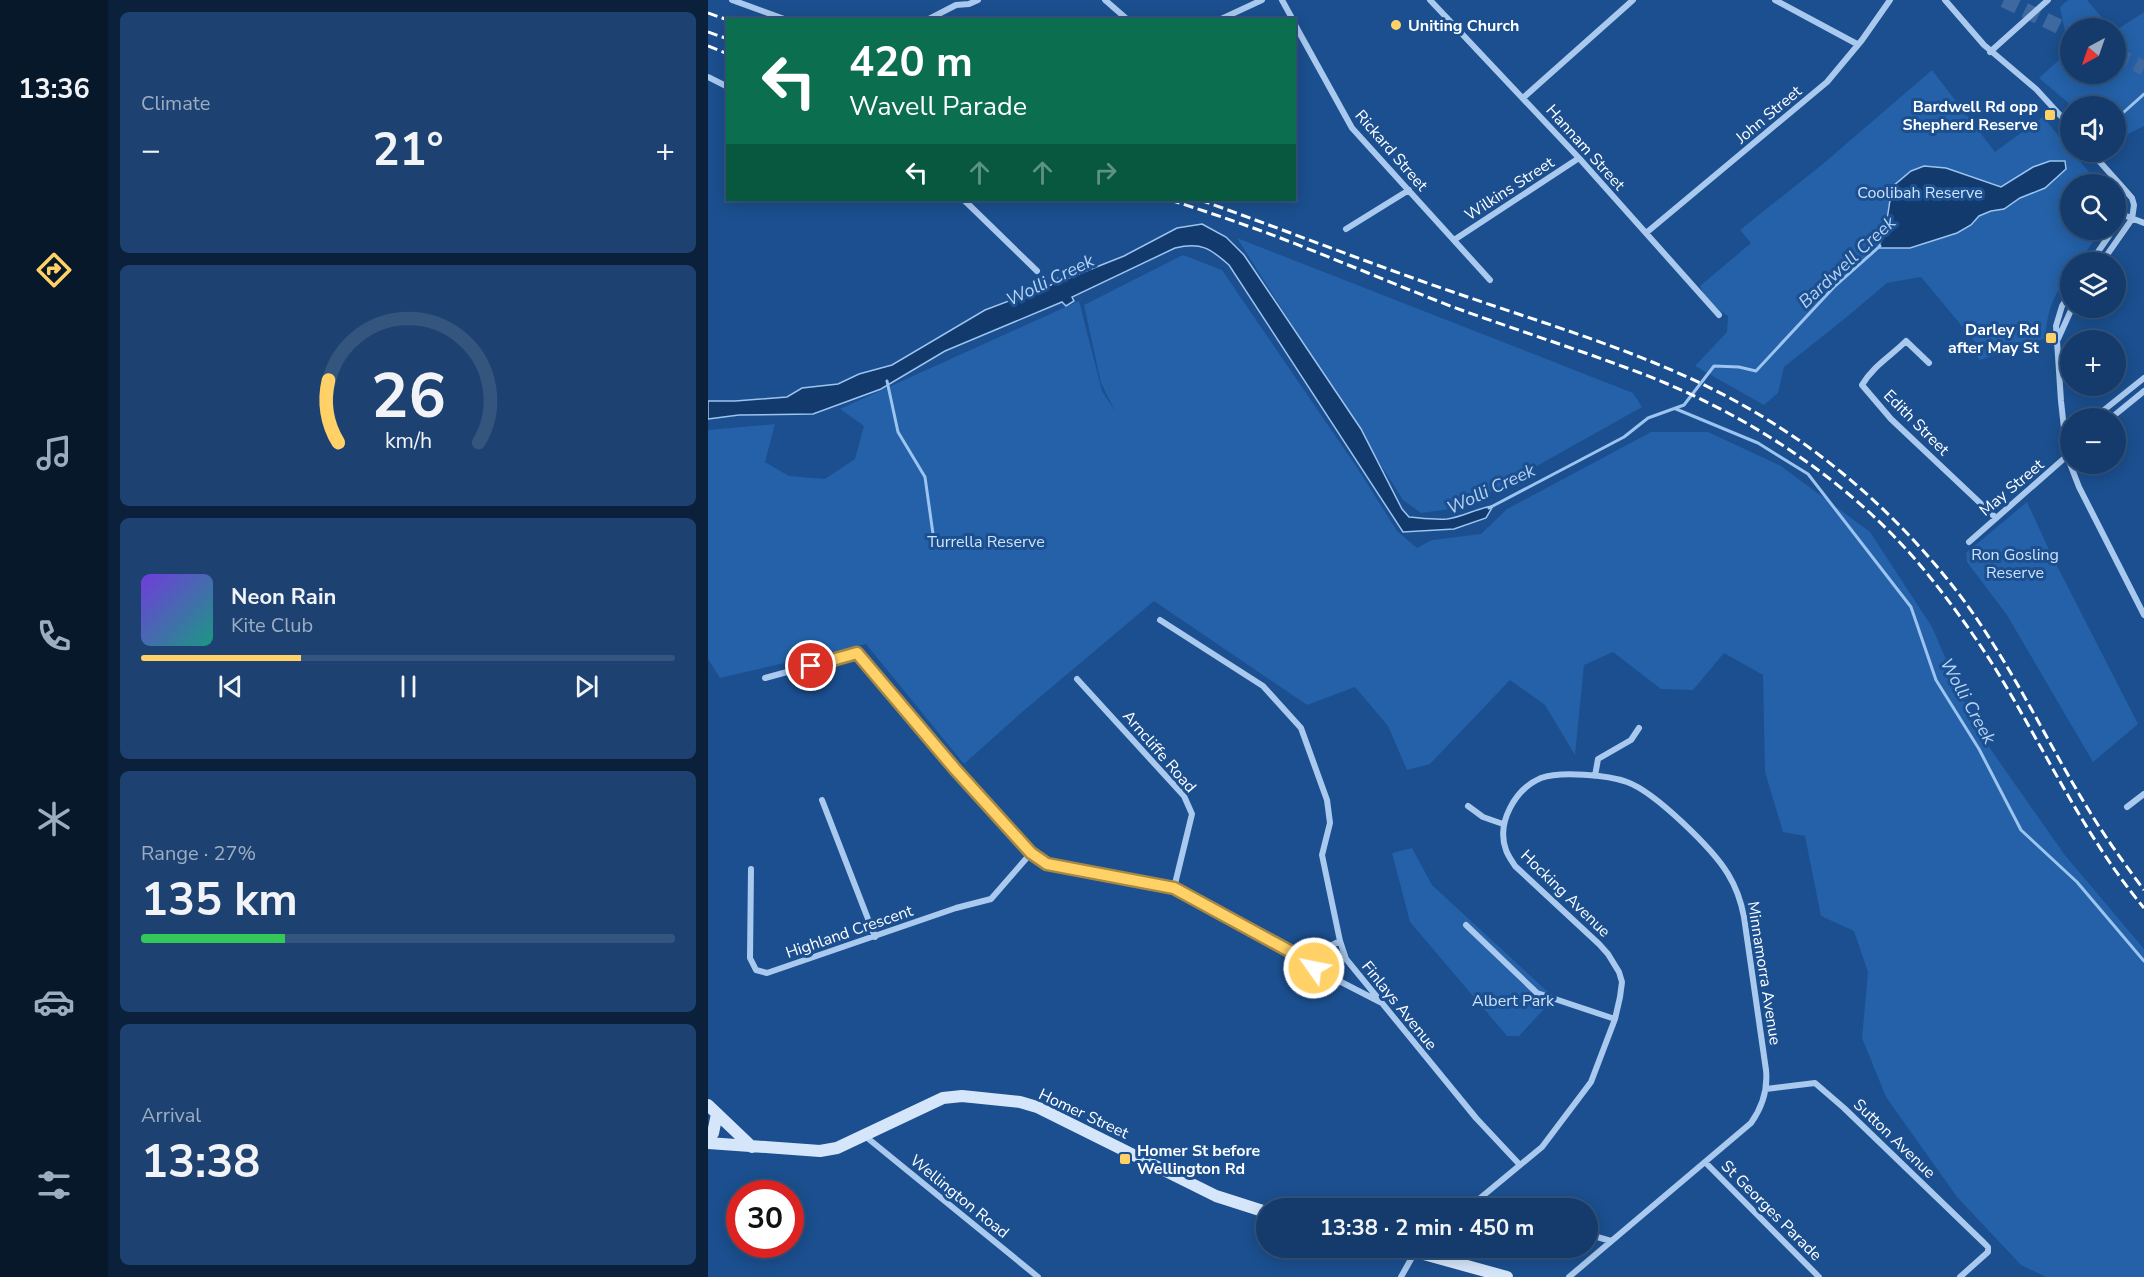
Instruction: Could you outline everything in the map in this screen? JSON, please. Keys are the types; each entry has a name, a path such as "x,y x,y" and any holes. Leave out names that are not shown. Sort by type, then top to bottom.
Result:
{"main road":[{"name":"Homer Street","path":"708,1141 752,1147 820,1151 837,1148 943,1098 962,1096 1020,1102 1052,1113 1216,1196 1256,1209"},
{"path":"708,1141 713,1133 712,1109"},
{"path":"712,1109 752,1147"},
{"path":"1444,1258 1507,1277"}],"street":[{"path":"732,0 782,18"},
{"path":"752,0 755,8"},
{"path":"931,18 956,5 969,4 978,0"},
{"path":"1105,0 1126,18"},
{"path":"1223,18 1262,0"},
{"name":"Rickard Street","path":"1282,0 1292,18"},
{"name":"Hannam Street","path":"1430,0 1524,98 1719,315"},
{"path":"1524,98 1633,0"},
{"path":"1775,0 1857,44"},
{"name":"John Street","path":"1646,233 1827,82 1862,40 1890,0"},
{"path":"1945,0 1990,52 2036,89 2060,115"},
{"path":"1990,52 2048,0"},
{"name":"Rickard Street","path":"1296,25 1352,128 1490,280"},
{"path":"708,77 726,84"},
{"name":"Wilkins Street","path":"1454,240 1579,158"},
{"path":"2099,162 2110,174"},
{"path":"1346,229 1409,190"},
{"path":"2109,252 2132,219 2134,205 2132,198 2126,192"},
{"path":"965,201 1037,272"},
{"path":"2126,216 2144,223"},
{"path":"2060,312 2056,326 2064,408"},
{"path":"2058,340 2068,318"},
{"name":"Edith Street","path":"1929,363 1906,341 1892,356 1870,370 1862,385 1891,419 1996,518"},
{"path":"2106,408 2144,378"},
{"path":"2124,408 2144,392"},
{"name":"May Street","path":"1969,542 2060,461"},
{"path":"2075,474 2144,615"},
{"name":"Finlays Avenue","path":"1160,620 1263,686 1301,728 1327,800 1330,823 1322,855 1346,959 1476,1118 1520,1165"},
{"path":"765,678 857,653 955,769 1031,853 1047,864 1174,888 1295,954 1314,968 1380,1002"},
{"name":"Arncliffe Road","path":"1077,679 1184,796 1192,814 1174,888"},
{"path":"1595,776 1598,759 1631,740 1639,728"},
{"name":"Minnamorra Avenue","path":"1503,824 1521,793 1539,779 1555,776 1595,776 1626,781 1649,792 1714,854 1729,875 1739,896 1744,917 1766,1070 1766,1089 1762,1105 1751,1123 1569,1277"},
{"path":"2127,807 2144,794"},
{"path":"822,800 875,937"},
{"path":"1468,806 1483,817 1503,824"},
{"name":"Hocking Avenue","path":"1480,1198 1542,1147 1591,1082 1615,1019 1622,982 1619,972 1599,944 1515,866 1506,851 1503,824"},
{"name":"Highland Crescent","path":"751,869 750,958 756,969 767,974 991,898 1031,853"},
{"path":"1466,925 1537,993 1615,1019"},
{"path":"1295,954 1314,954 1340,941"},
{"name":"Sutton Avenue","path":"1766,1089 1815,1083 1983,1242 1989,1250 1960,1277"},
{"name":"Wellington Road","path":"865,1135 1038,1277"},
{"name":"St Georges Parade","path":"1706,1162 1819,1277"},
{"path":"1598,1237 1611,1241"},
{"path":"1401,1277 1413,1258"}],"green space":[{"path":"2068,0 2087,0 2102,18 2062,18 2060,7"},
{"path":"2144,12 2144,126 2126,135 2126,96 2060,96 2039,78 2060,59 2060,84 2126,84 2126,24"},
{"name":"Coolibah Reserve","path":"1932,70 1995,152 2043,117 2060,137 2060,162 2081,162 2091,174 2060,174 2060,240 2094,240 2086,252 2060,252 2060,289 2051,306 2045,339 1980,360 1971,348 1976,343 1921,277 1887,283 1784,367 1778,393 1764,405 1695,366 1727,332 1728,316 1711,303 1700,286 1751,243 1740,230 1824,163"},
{"path":"1237,238 1633,393 1642,407 1464,507 1421,513 1403,500"},
{"name":"Turrella Reserve","path":"1183,255 1222,270 1358,469 1397,531 1417,548 1432,540 1481,534 1507,509 1651,432 1708,432 1781,466 1870,532 1932,627 1975,727 2064,854 2144,949 2144,1277 2046,1277 2021,1265 1957,1197 1886,1097 1862,1038 1868,972 1854,931 1821,916 1805,836 1783,832 1765,772 1763,675 1724,653 1693,690 1661,689 1613,652 1584,665 1575,755 1545,705 1510,680 1430,764 1407,770 1388,726 1355,687 1307,705 1154,601 964,764 866,644 720,678 708,659 708,430 775,424 765,462 789,476 825,479 855,459 864,426 840,409 1079,301 1102,391 1115,411 1101,383 1084,305"},
{"name":"Ron Gosling Reserve","path":"2027,502 2138,724 2093,762 2007,615 1967,562 1966,553"},
{"name":"Albert Park","path":"1412,848 1432,885 1549,993 1544,1009 1519,1036 1507,1036 1410,922 1392,853"}],"shaded area":[{"path":"2050,161 2060,161 2065,162 2066,169 2045,188 2020,198 2004,209 1979,216 1971,225 1957,233 1910,248 1878,248 1885,233 1892,187 1911,171 1924,166 1946,168 2001,187 2033,167"},
{"path":"1202,224 1226,237 1244,255 1361,429 1402,509 1409,517 1447,519 1493,506 1486,518 1454,529 1403,532 1229,265 1216,254 1199,246 1175,248 1072,297 1074,301 1066,306 1062,302 945,351 881,389 813,414 739,415 708,419 708,401 787,397 802,388 838,384 859,374 892,365 985,310 1051,285 1058,278 1061,281 1124,256 1177,228"}],"waterway":[{"name":"Bardwell Creek","path":"2126,110 2144,94"},
{"name":"Bardwell Creek","path":"1489,508 1624,437 1648,418 1684,405 1714,366 1739,367 1756,371 1834,287 1880,246"},
{"path":"887,381 898,432 925,477 934,541"},
{"name":"Wolli Creek","path":"1676,409 1758,443 1808,474 1911,607 1936,680 1979,749 2021,830 2077,882 2144,961"}],"tunnel":[{"path":"2004,0 2060,27"},
{"path":"2126,59 2144,68"}],"railway":[{"path":"708,13 726,19"},
{"path":"708,32 726,38"},
{"path":"708,46 726,53"},
{"path":"1173,201 1283,239 1453,307 1643,374 1683,391 1760,431 1832,480 1896,539 1925,571 1972,633 2016,703 2067,794 2103,852 2144,908"},
{"path":"1203,201 1421,281 1635,355 1739,403 1769,420 1825,459 1902,528 1968,606 2004,661 2092,815 2144,890"}],"place":[{"name":"Uniting Church","path":"1396,25"},
{"name":"Bardwell Rd opp Shepherd Reserve","path":"2050,115"},
{"name":"Darley Rd after May St","path":"2051,338"},
{"name":"Homer St before Wellington Rd","path":"1125,1159"}],"route":[{"path":"811,666 857,653 955,769 1031,853 1047,864 1174,888 1295,954 1314,968"}]}
